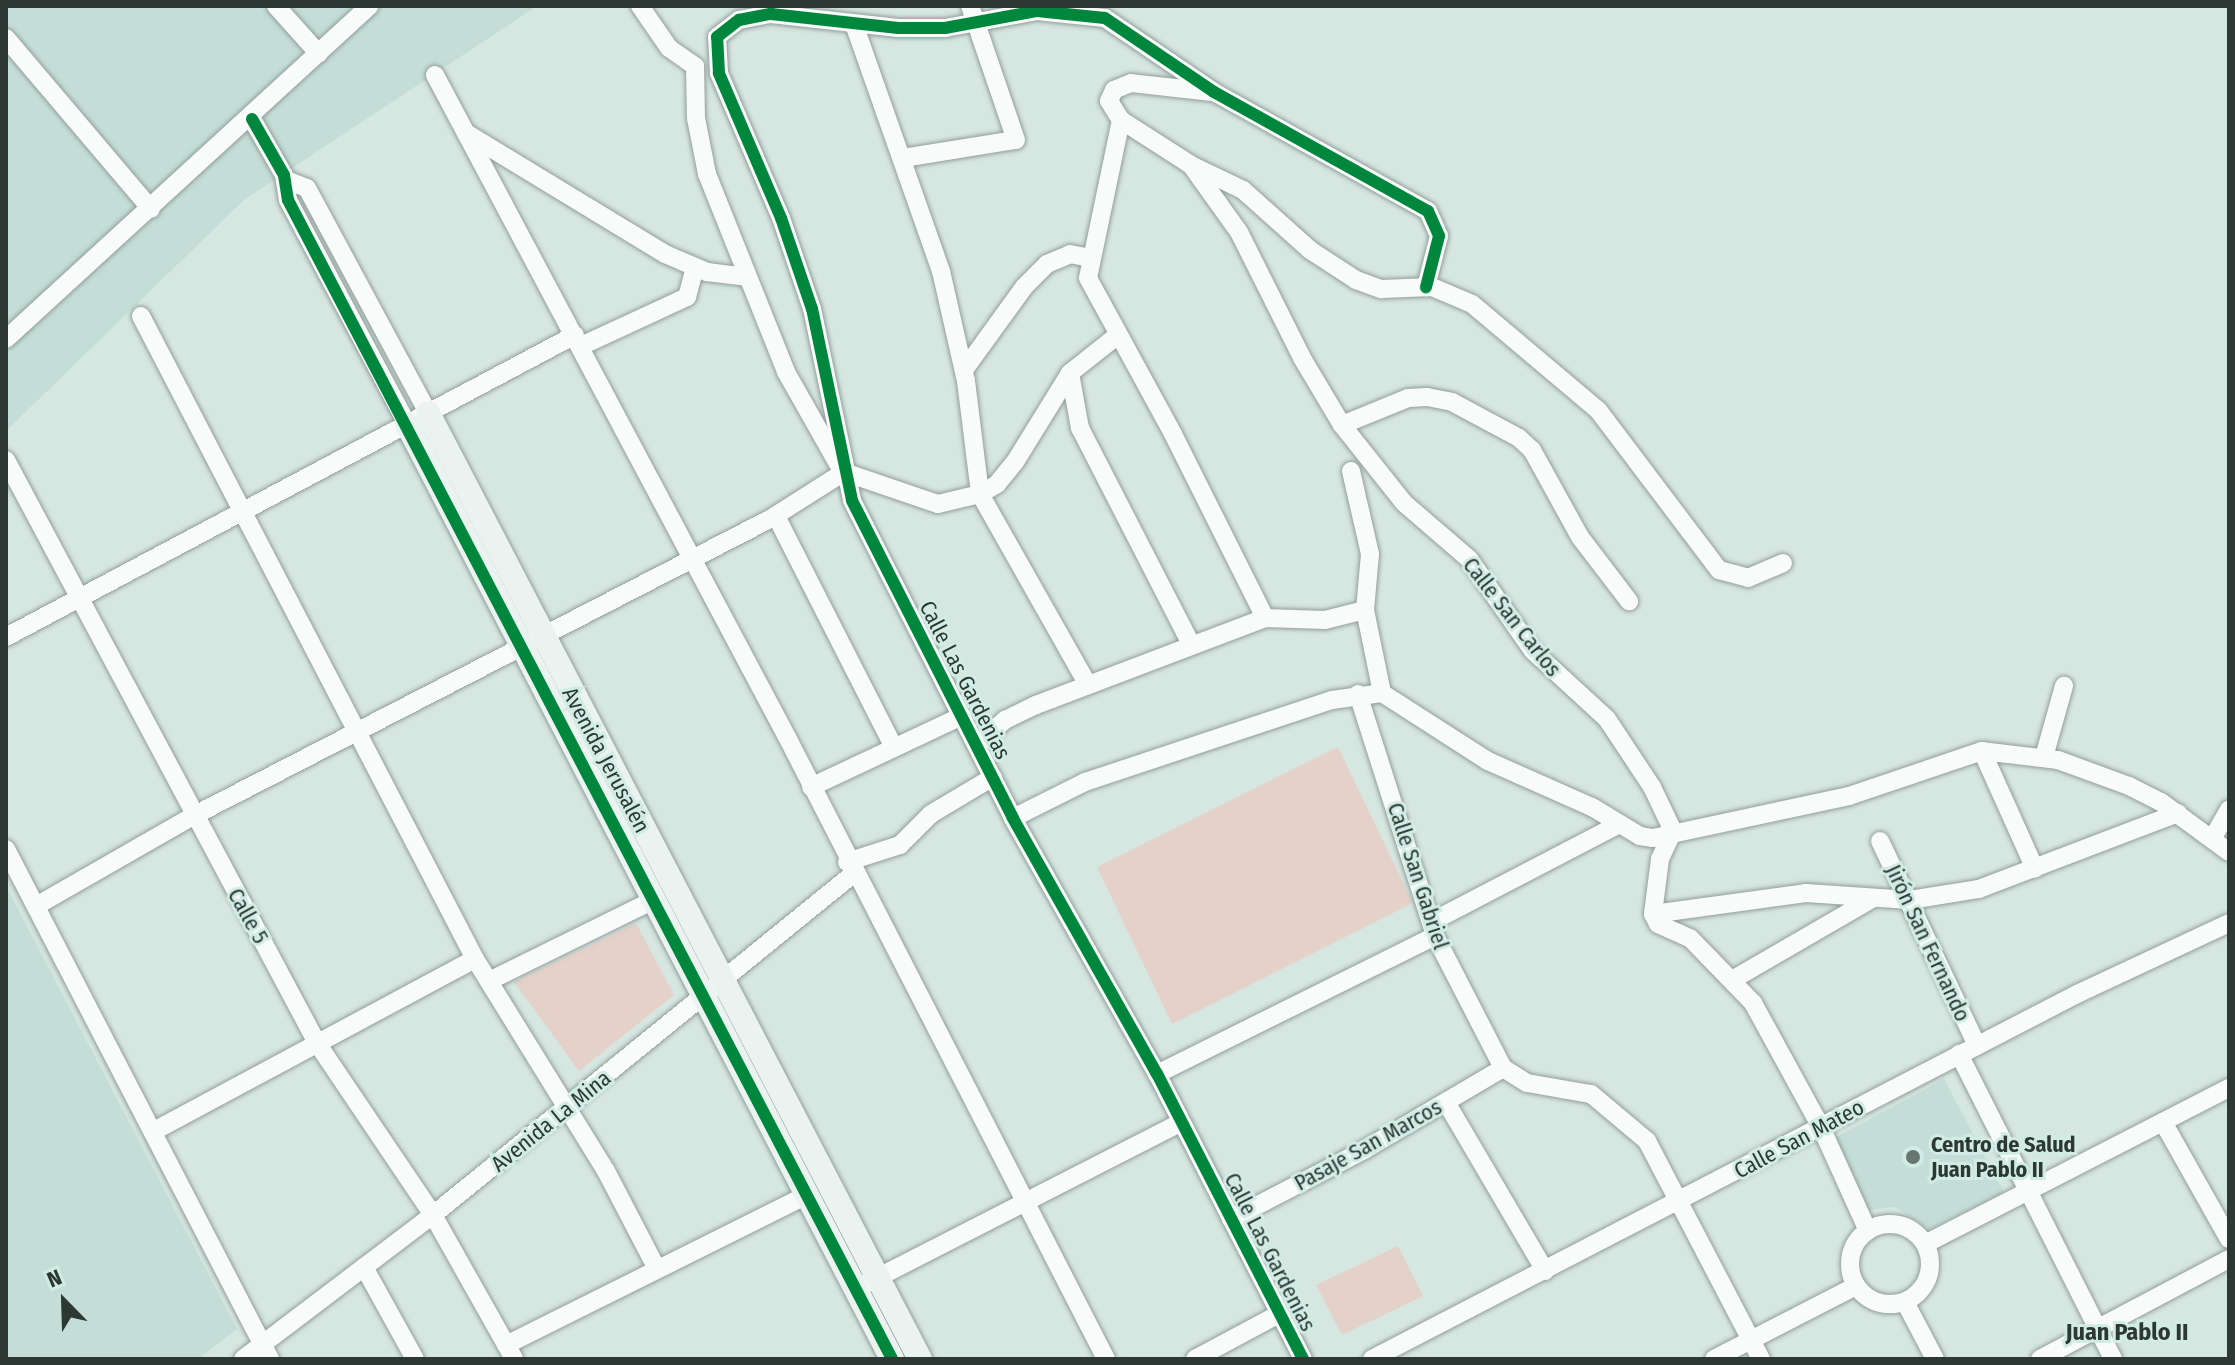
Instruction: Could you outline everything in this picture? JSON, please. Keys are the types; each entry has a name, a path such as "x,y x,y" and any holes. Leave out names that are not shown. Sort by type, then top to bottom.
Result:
{"street":[{"path":"276,6 319,54"},
{"path":"6,339 252,119 370,6"},
{"path":"640,6 669,48 695,66"},
{"path":"695,66 716,52 724,28 771,14 855,27 945,28 972,13 1037,11 1105,18 1214,92 1428,211 1439,236 1426,287"},
{"path":"903,158 1016,140 972,13"},
{"path":"855,27 941,271 964,370 980,494 1087,683"},
{"path":"6,38 151,209"},
{"name":"Calle Las Gardenias","path":"716,52 719,73 781,218 812,309 844,472 865,530 1013,818 1157,1074 1303,1359"},
{"path":"695,66 696,118 707,174 745,277 812,425 844,472 938,504 980,494 997,484 1015,462 1070,373 1118,335"},
{"path":"435,75 578,340 1106,1359"},
{"path":"1214,92 1131,83 1114,90 1109,101 1121,120 1191,165 1243,190 1310,250 1356,280 1381,289 1426,287 1452,291 1472,304 1598,410 1719,570 1748,578 1783,563"},
{"name":"Avenida Jerusalén","path":"252,119 286,180 307,188 417,418 716,989 920,1359"},
{"path":"1121,120 1088,278 1265,618"},
{"path":"466,133 695,267 745,277"},
{"name":"Calle San Carlos","path":"1191,165 1239,232 1302,358 1342,425 1404,503 1469,559 1533,651 1607,719 1666,810 1673,831"},
{"path":"964,370 1024,287 1047,264 1070,254 1090,258"},
{"path":"6,637 417,418 578,340 687,297 695,267"},
{"path":"141,316 359,730 475,959 568,1107 657,1269"},
{"path":"1070,373 1080,428 1191,644"},
{"path":"1342,425 1408,398 1427,397 1452,402 1519,438 1532,450 1580,537 1629,601"},
{"name":"Calle 5","path":"6,460 193,816 317,1043 433,1215 510,1352"},
{"path":"1351,471 1370,554 1365,610 1382,693"},
{"path":"36,906 193,816 776,516 844,472"},
{"path":"776,516 894,748"},
{"path":"977,745 1005,720 1087,683 1265,618 1325,620 1365,610"},
{"name":"Avenida Jerusalén","path":"533,639 656,899 716,989 807,1195 892,1359"},
{"path":"2044,757 2064,686"},
{"path":"1013,818 1085,782 1358,694 1382,693 1488,761 1653,838 1673,831 1849,796 1982,751 2044,757 2129,786 2178,813 2224,848 2229,810"},
{"name":"Calle San Gabriel","path":"1358,694 1433,929 1503,1068"},
{"path":"811,787 962,716"},
{"path":"1982,751 2035,869"},
{"path":"850,868 900,845 931,814 993,777"},
{"path":"1653,914 1806,893 1910,900 1979,889 2178,813"},
{"path":"1157,1074 1433,929 1619,824"},
{"path":"1673,831 1660,859 1653,914 1658,924 1690,938 1732,980 1765,1022 1821,1127 1868,1231"},
{"name":"Jirón San Fernando","path":"1880,841 1910,900 1968,1050 2028,1191 2113,1359"},
{"path":"6,849 266,1352"},
{"name":"Avenida La Mina","path":"243,1359 266,1352 364,1267 716,989 850,868"},
{"path":"489,981 656,899"},
{"path":"1732,980 1872,899"},
{"name":"Calle San Mateo","path":"1372,1359 1968,1050 2229,923"},
{"path":"154,1131 475,959"},
{"path":"1503,1068 1527,1083 1591,1094 1618,1112 1647,1141 1761,1359"},
{"name":"Pasaje San Marcos","path":"1231,1219 1503,1068"},
{"path":"1925,1244 2229,1088"},
{"path":"1446,1102 1545,1271"},
{"path":"856,1290 1181,1122"},
{"path":"2163,1122 2229,1239"},
{"path":"510,1352 657,1269 807,1195"},
{"path":"1900,1225 1925,1244 1929,1271 1925,1284 1905,1302 1878,1303 1856,1286 1851,1256 1868,1231 1900,1225"},
{"path":"2040,1359 2229,1259"},
{"path":"364,1267 415,1359"},
{"path":"1714,1359 1856,1286"},
{"path":"1905,1302 1935,1359"},
{"path":"1195,1359 1279,1314"}],"shaded area":[{"path":"6,6 537,6 244,200 6,431"},
{"path":"1338,747 1413,903 1172,1024 1097,867"},
{"path":"6,886 237,1329 198,1359 6,1359"},
{"path":"636,923 674,995 579,1071 514,982"},
{"name":"Centro de Salud Juan Pablo II","path":"1944,1079 2004,1192 1930,1229 1895,1207 1866,1210 1833,1139"},
{"path":"1398,1246 1423,1296 1342,1335 1316,1285"}],"cycle path":[{"path":"1303,1359 1157,1074 1013,818 852,500 812,309 781,218 719,73 717,37 739,20 771,14 898,28 945,28 1037,11 1105,18 1214,92 1428,211 1439,236 1426,287"},
{"path":"252,119 284,175 288,200 892,1359"}],"place":[{"name":"Centro de Salud Juan Pablo II","path":"1913,1157"}],"district":[{"name":"Juan Pablo II","path":"2127,1333"}]}
